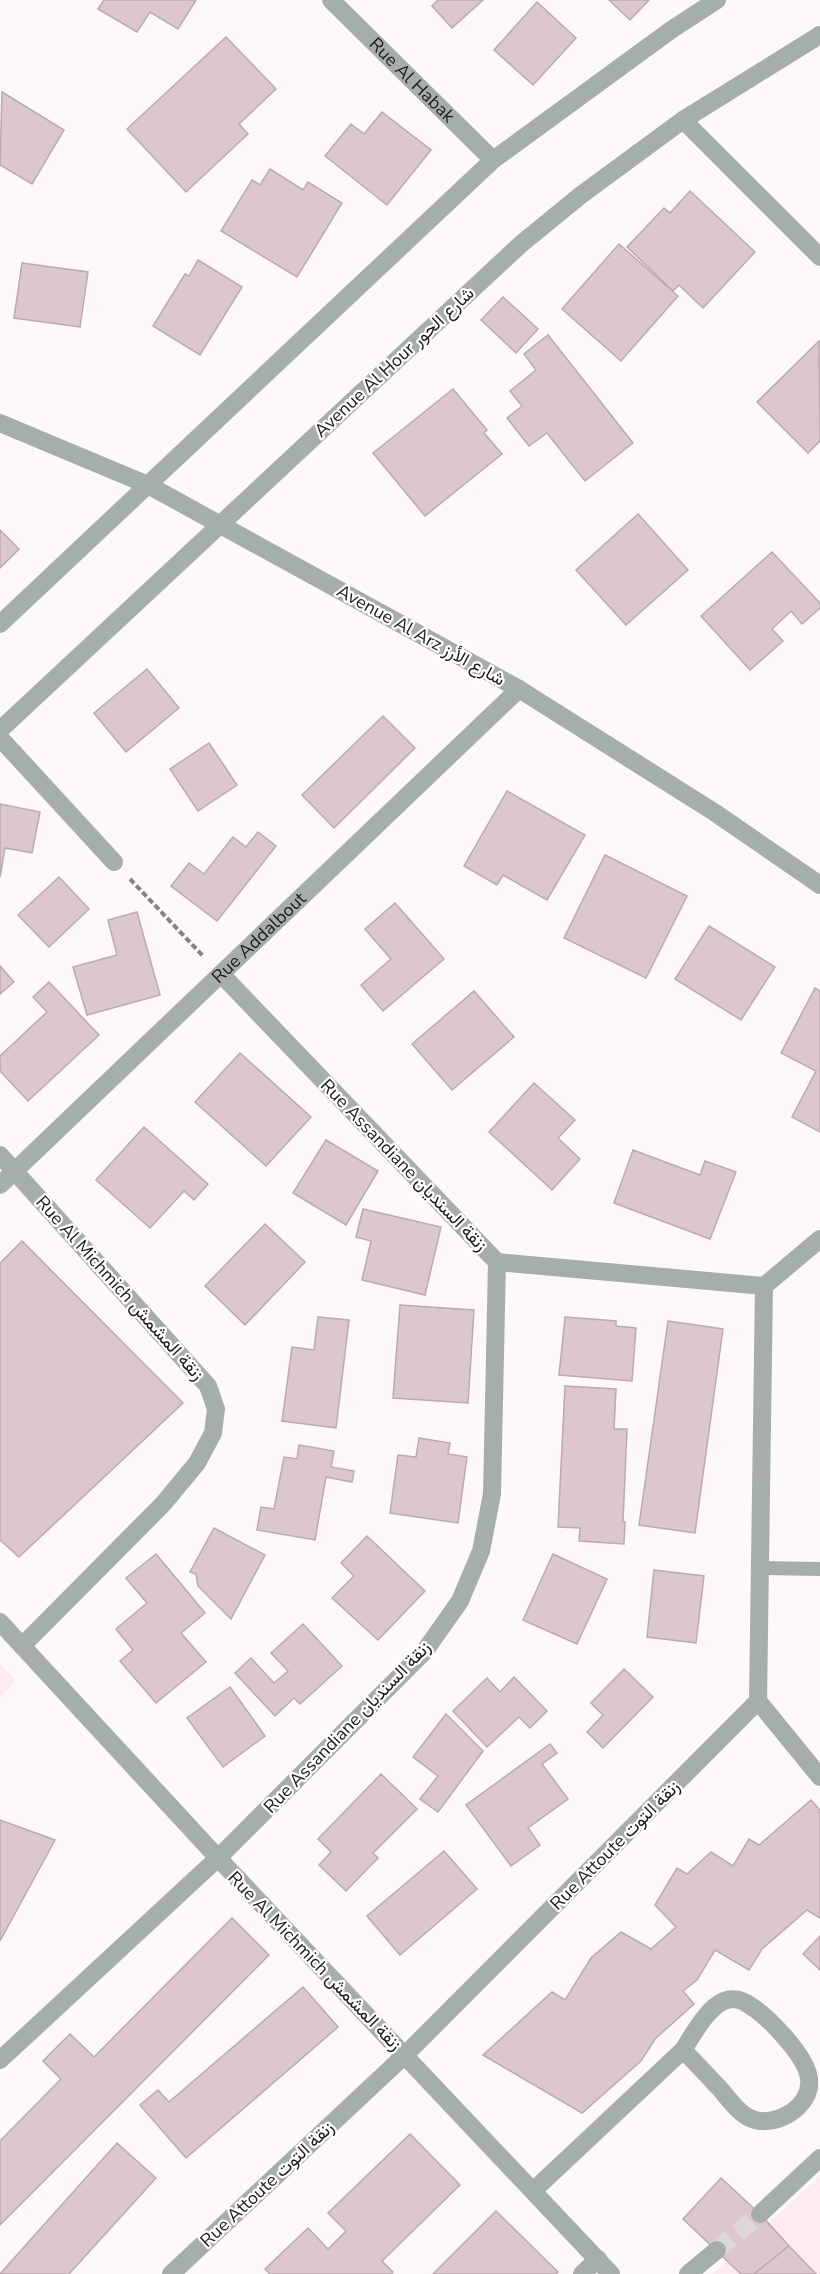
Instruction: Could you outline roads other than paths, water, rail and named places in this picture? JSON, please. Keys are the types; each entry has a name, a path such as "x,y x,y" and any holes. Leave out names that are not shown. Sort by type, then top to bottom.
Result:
{"street":[{"name":"Rue Al Habak","path":"331,0 493,160"},
{"path":"0,624 493,160 717,0"},
{"name":"Avenue Al Hour شارع الحور","path":"0,730 520,244 581,195 683,120 820,35"},
{"path":"683,120 820,257"},
{"name":"Avenue Al Arz شارع الأرز","path":"0,423 148,485 519,689 714,812 820,885"},
{"name":"Rue Addalbout","path":"0,1185 519,689"},
{"path":"0,738 114,862"},
{"name":"Rue Assandiane زنقة السنديان","path":"0,2060 218,1858 424,1652 460,1601 481,1551 492,1494 496,1262 221,974"},
{"name":"Rue Al Michmich زنقة المشمش","path":"0,1155 208,1386 216,1409 213,1433 197,1463 163,1504 22,1646"},
{"path":"496,1262 764,1286 820,1239"},
{"path":"764,1286 758,1701 820,1777"},
{"name":"Rue Al Michmich زنقة المشمش","path":"0,1622 218,1858 611,2274"},
{"name":"Rue Attoute زنقة التوت","path":"172,2274 405,2055 758,1701"},
{"path":"534,2190 683,2050 713,2009 723,2001 746,2002 766,2019 796,2052 807,2071 809,2088 801,2102 789,2114 774,2121 753,2120 738,2110 683,2050"},
{"path":"760,2214 820,2158"},
{"path":"688,2274 717,2250"},
{"path":"582,2274 598,2259"}],"lane":[{"path":"760,1568 820,1569"}],"tunnel":[{"path":"717,2250 760,2214"}]}
